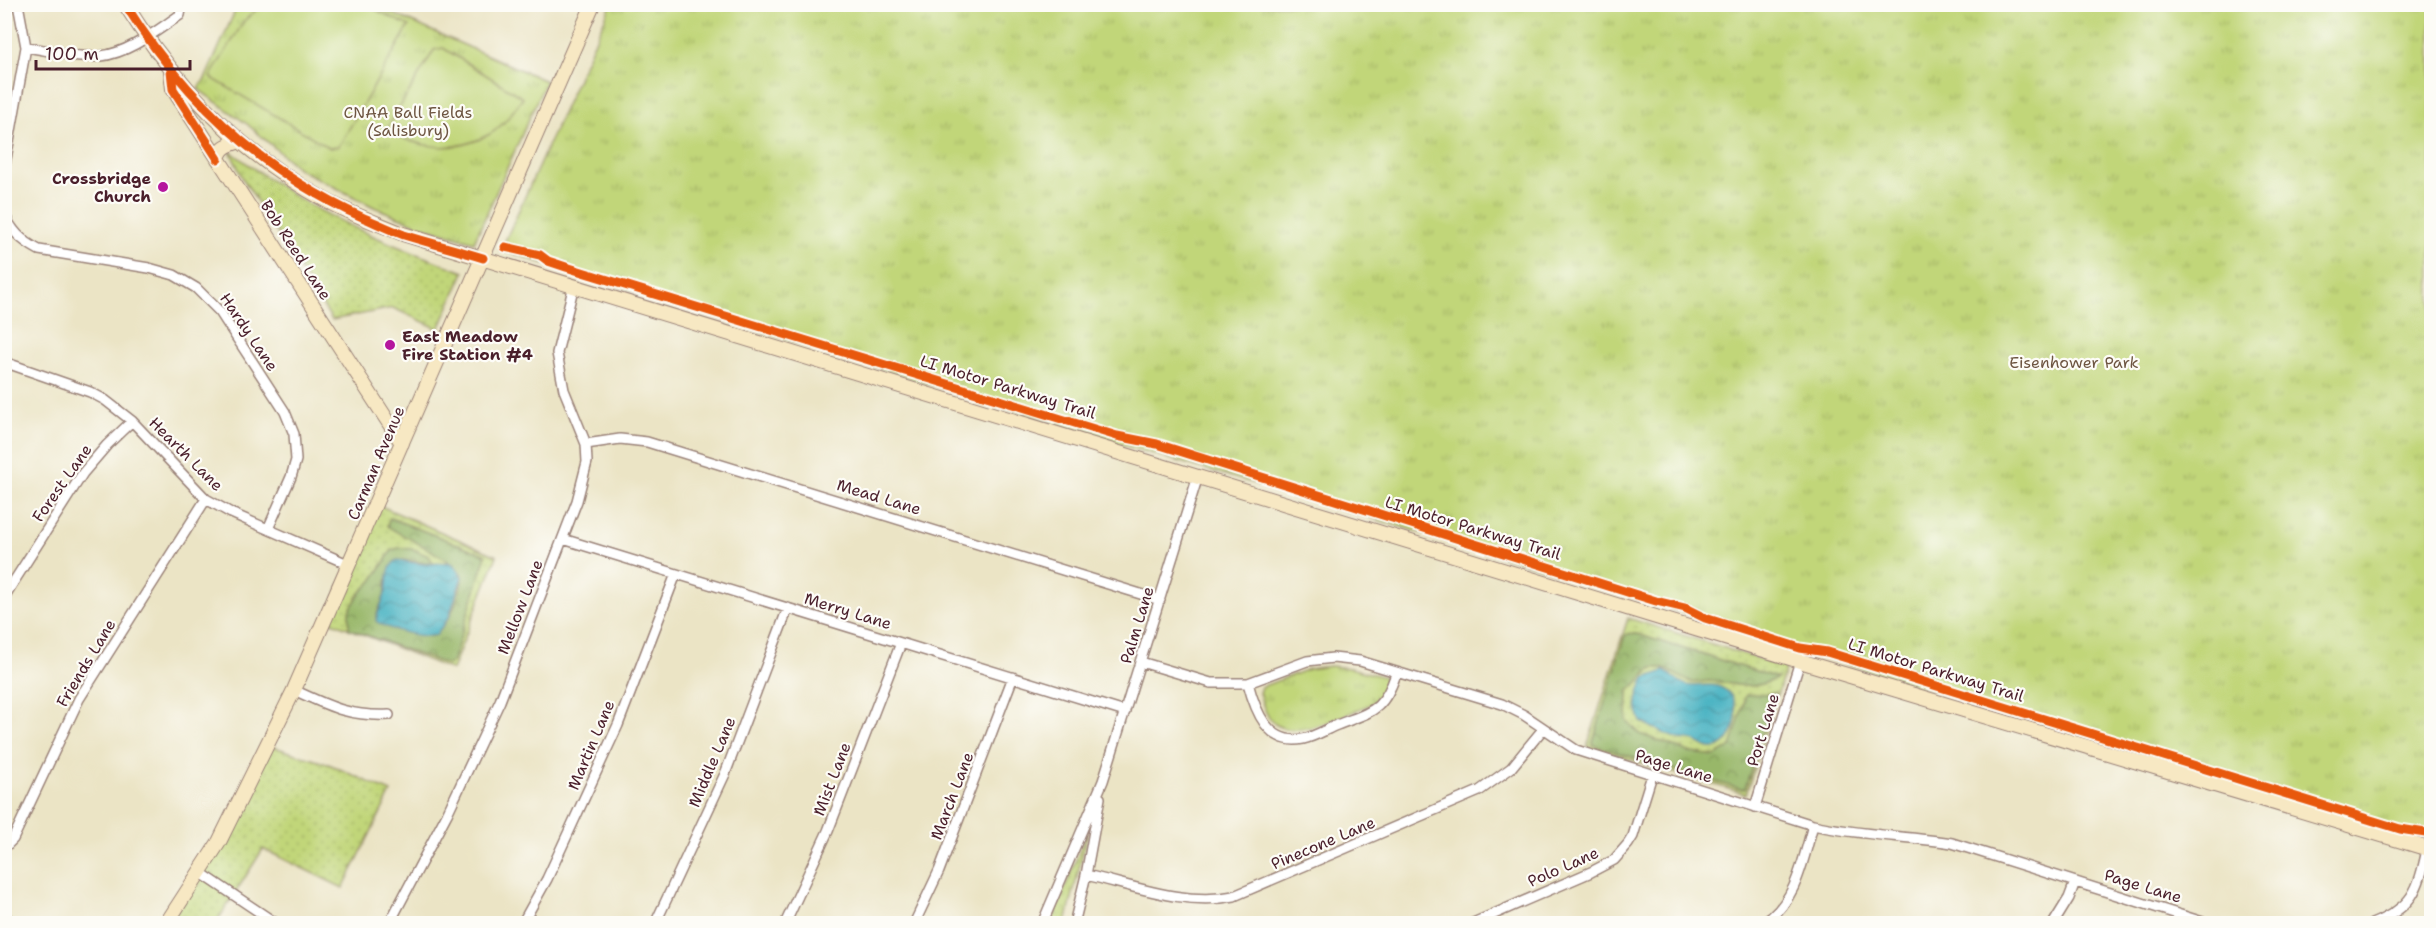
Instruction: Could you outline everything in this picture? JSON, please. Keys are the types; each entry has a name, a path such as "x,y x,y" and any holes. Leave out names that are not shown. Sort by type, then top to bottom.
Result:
{"main road":[{"path":"125,4 171,71 215,120 259,158 328,202 402,234 1800,662 2429,850"},
{"name":"Carman Avenue","path":"166,924 201,873 233,816 294,690 593,4"},
{"name":"Bob Reed Lane","path":"171,71 173,89 402,443"},
{"path":"218,159 220,151 225,146 240,141"}],"street":[{"path":"4,170 26,47 18,4"},
{"path":"26,47 89,57 101,56 133,45 146,37 180,15 182,4"},
{"name":"Hardy Lane","path":"4,213 14,231 26,243 39,250 149,268 174,275 196,288 214,305 285,412 294,434 296,451 293,469 268,529"},
{"name":"Mellow Lane","path":"389,924 447,814 500,701 584,480 587,462 586,444 564,390 558,365 559,340 574,285"},
{"name":"Hearth Lane","path":"4,362 90,392 105,400 132,422 206,499 350,565"},
{"name":"Forest Lane","path":"4,597 83,473 106,445 132,422"},
{"name":"Mead Lane","path":"586,444 621,439 647,442 1160,600"},
{"name":"Palm Lane","path":"1042,924 1103,781 1142,662 1198,476"},
{"name":"Friends Lane","path":"4,848 13,839 79,699 206,499"},
{"name":"Merry Lane","path":"563,539 1125,712"},
{"name":"Martin Lane","path":"522,924 547,879 618,725 676,574"},
{"name":"Middle Lane","path":"655,924 725,774 788,608"},
{"name":"Mist Lane","path":"785,924 828,831 901,643"},
{"name":"Page Lane","path":"1142,662 1211,682 1248,683 1307,661 1333,658 1360,661 1396,674 1502,704 1524,715 1576,750 1652,776 1843,832 1952,843 2209,924"},
{"name":"Port Lane","path":"1755,807 1800,662"},
{"path":"1248,683 1254,708 1266,727 1289,739 1303,739 1377,709 1385,700 1396,674"},
{"name":"March Lane","path":"915,924 939,871 1013,677"},
{"path":"294,690 354,714 389,715"},
{"name":"Pinecone Lane","path":"1086,875 1186,899 1215,899 1234,896 1479,791 1511,768 1543,729"},
{"name":"Polo Lane","path":"1471,924 1592,872 1614,860 1633,836 1652,776"},
{"name":"Palm Lane","path":"1074,924 1086,875 1103,781"},
{"path":"1762,924 1783,904 1794,887 1813,825"},
{"path":"2372,924 2399,911 2409,901 2429,850"},
{"path":"201,873 277,924"},
{"path":"2053,924 2069,898 2074,882"},
{"path":"4,910 8,924"}],"green space":[{"name":"CNAA Ball Fields (Salisbury)","path":"238,4 373,5 546,81 474,242 421,226 374,207 299,169 247,124 198,89 206,77"},
{"path":"263,4 366,5 409,26 339,146 330,148 210,77 244,21"},
{"name":"Eisenhower Park","path":"611,5 2431,5 2431,838 2418,837 2332,815 1501,556 1123,445 501,250"},
{"path":"443,48 523,98 493,132 462,145 449,147 423,145 386,130 434,50"},
{"path":"230,151 287,191 340,221 464,272 439,329 393,308 332,320 243,179"},
{"path":"376,504 497,556 452,670 325,619"},
{"path":"390,518 486,555 453,661 448,665 349,629 349,611 360,593 372,581 392,550 399,548 412,549 429,556 434,564 403,560 386,581 386,592 377,614 412,633 436,635 450,615 456,601 462,579 457,569 440,556 387,526"},
{"path":"1628,618 1786,667 1746,794 1587,747"},
{"path":"1633,633 1778,678 1750,686 1709,681 1693,683 1667,670 1652,668 1628,692 1627,721 1640,734 1692,753 1715,756 1731,747 1746,695 1775,693 1745,789 1592,745 1625,635"},
{"path":"1330,666 1350,668 1385,677 1387,683 1377,699 1369,705 1318,726 1291,729 1279,727 1270,719 1259,693 1261,687 1308,669"},
{"path":"271,746 331,765 391,792 343,888 263,849 216,923 168,924"},
{"path":"1087,835 1066,923 1051,924 1085,836"}],"water":[{"path":"397,560 422,564 451,563 462,577 449,617 436,635 423,636 405,632 376,621 385,594 389,571"},
{"path":"1664,671 1687,685 1711,685 1727,691 1732,698 1736,716 1731,735 1725,742 1718,747 1710,748 1693,740 1674,738 1641,722 1637,705 1642,684 1645,678"}],"cycle path":[{"path":"125,4 148,39 199,101 227,129 290,178 325,199 394,231 483,258"},
{"path":"171,71 173,89 218,159"},
{"name":"LI Motor Parkway Trail","path":"505,247 540,255 548,261 566,267 1117,436 1157,444 1656,601 1685,608 1705,618 1800,648 1827,652 2400,829 2432,834"}],"place":[{"name":"Crossbridge Church","path":"163,187"},
{"name":"East Meadow Fire Station #4","path":"390,345"}]}
